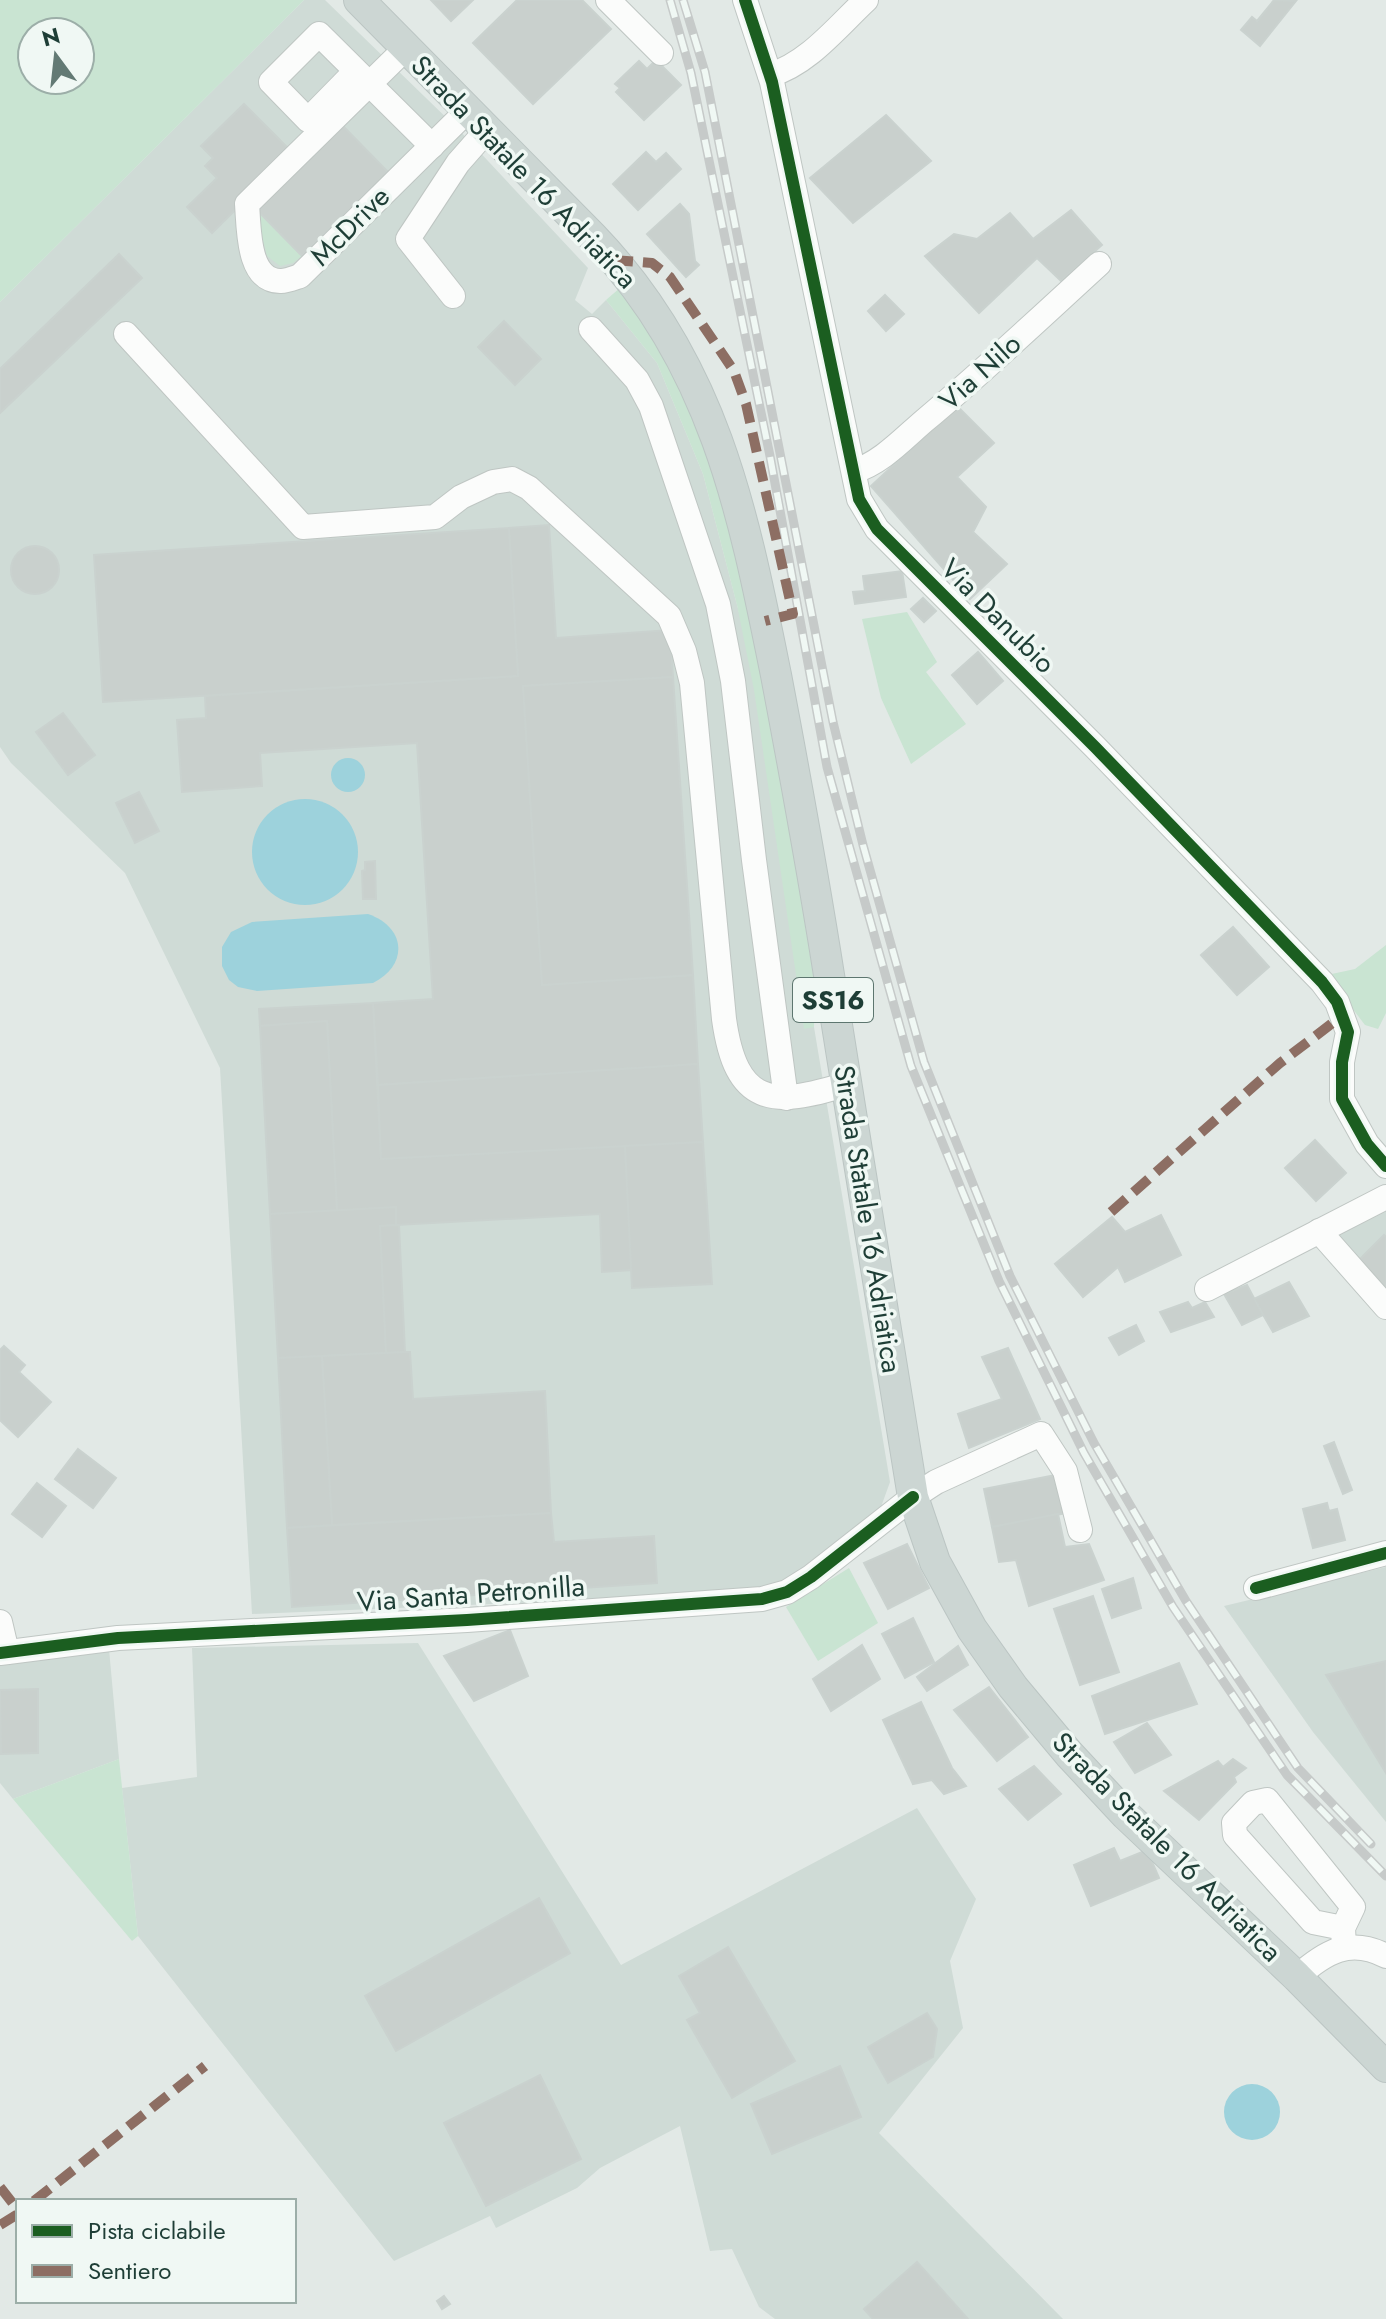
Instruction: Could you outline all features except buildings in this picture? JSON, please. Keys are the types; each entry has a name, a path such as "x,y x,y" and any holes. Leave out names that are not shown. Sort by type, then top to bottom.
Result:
{"main road":[{"name":"Strada Statale 16 Adriatica","path":"359,0 628,277 678,353 714,428 736,492 756,577 803,816 913,1497 935,1562 972,1629 1013,1687 1069,1754 1126,1815 1304,1984 1386,2067"}],"street":[{"path":"608,0 661,53"},
{"name":"Via Danubio","path":"745,0 770,75 859,499 877,529 1095,747 1322,982 1337,1002 1348,1032 1342,1062 1342,1099 1362,1137 1386,1166"},
{"path":"770,75 806,56 866,0"},
{"path":"406,48 362,78 432,146"},
{"name":"McDrive","path":"362,78 247,204 253,261 264,273 279,282 300,276 432,146 477,120"},
{"path":"453,296 408,239 458,163 477,120"},
{"name":"Via Nilo","path":"854,471 864,468 897,444 1099,264"},
{"path":"591,329 637,380 651,406 718,604 733,681 786,1098"},
{"path":"126,334 303,527 435,517 461,497 493,482 512,479 529,488 669,616 684,651 692,683 724,1019 731,1057 742,1078 772,1097 812,1095 847,1084"},
{"path":"1207,1289 1386,1197"},
{"path":"1319,1231 1386,1307"},
{"name":"Via Santa Petronilla","path":"4,1652 118,1638 467,1620 762,1599 787,1592 811,1577 936,1482 1041,1434 1065,1471 1080,1530"},
{"path":"1256,1588 1386,1553"},
{"path":"0,1622 4,1652"},
{"path":"1304,1984 1327,1953 1344,1938 1353,1907 1267,1800 1253,1803 1234,1823 1235,1835 1313,1922 1344,1938 1386,1956"}],"shaded area":[{"path":"304,0 325,0 459,130 588,268 575,300 592,314 606,300 657,363 703,474 755,674 890,1482 877,1518 788,1583 759,1593 252,1614 220,1068 125,873 11,763 0,747 0,302"},
{"path":"1386,1202 1386,1319 1315,1241"},
{"path":"1386,1567 1386,1822 1313,1732 1224,1606"},
{"path":"418,1643 621,1965 917,1808 976,1899 950,1961 963,2028 879,2133 1063,2319 775,2319 759,2307 732,2249 710,2251 680,2126 600,2168 577,2188 496,2228 490,2216 394,2261 138,1936 122,1788 197,1777 192,1648"},
{"path":"109,1649 119,1759 13,1799 0,1783 0,1663"}],"green space":[{"path":"0,0 304,0 0,302"},
{"path":"254,207 302,256 293,263 280,266 267,256"},
{"path":"621,287 650,321 709,434 769,704 815,985 814,1027 804,1029 754,690 737,605 703,474 657,363 606,300"},
{"path":"907,612 937,662 926,672 966,724 911,764 881,698 862,619"},
{"path":"1386,945 1386,1013 1378,1029 1365,1025 1327,975 1355,969"},
{"path":"849,1568 878,1623 818,1661 786,1607"},
{"path":"119,1759 138,1936 132,1941 13,1799"}],"water":[{"path":"348,758 360,763 365,775 360,787 348,792 336,787 331,775 336,763"},
{"path":"305,799 325,803 343,814 354,832 358,852 354,872 343,890 325,901 305,905 285,901 267,890 256,872 252,852 256,832 267,814 285,803"},
{"path":"368,914 390,928 398,947 393,966 373,983 257,991 238,987 229,980 222,966 222,947 231,932 252,922"},
{"path":"1252,2084 1272,2092 1280,2112 1272,2132 1252,2140 1232,2132 1224,2112 1232,2092"}],"railway":[{"path":"670,0 691,73 770,456 827,767 911,1066 999,1281 1084,1453 1173,1607 1287,1775 1386,1876"},
{"path":"683,0 705,72 833,722 863,845 924,1062 1010,1276 1094,1443 1186,1601 1298,1768 1371,1844"}],"marked path":[{"path":"613,260 652,263 670,277 734,371 746,404 793,614 765,621"},
{"path":"1111,1212 1280,1063 1343,1015"},
{"path":"37,2199 205,2066"},
{"path":"0,2187 16,2207"},
{"path":"0,2225 16,2215"}],"cycle path":[{"path":"745,0 772,82 859,499 877,529 1095,747 1322,982 1337,1002 1348,1032 1342,1062 1342,1099 1367,1144 1386,1166"},
{"path":"0,1653 118,1638 467,1620 762,1599 787,1592 811,1577 913,1497"},
{"path":"1256,1588 1386,1553"}]}
